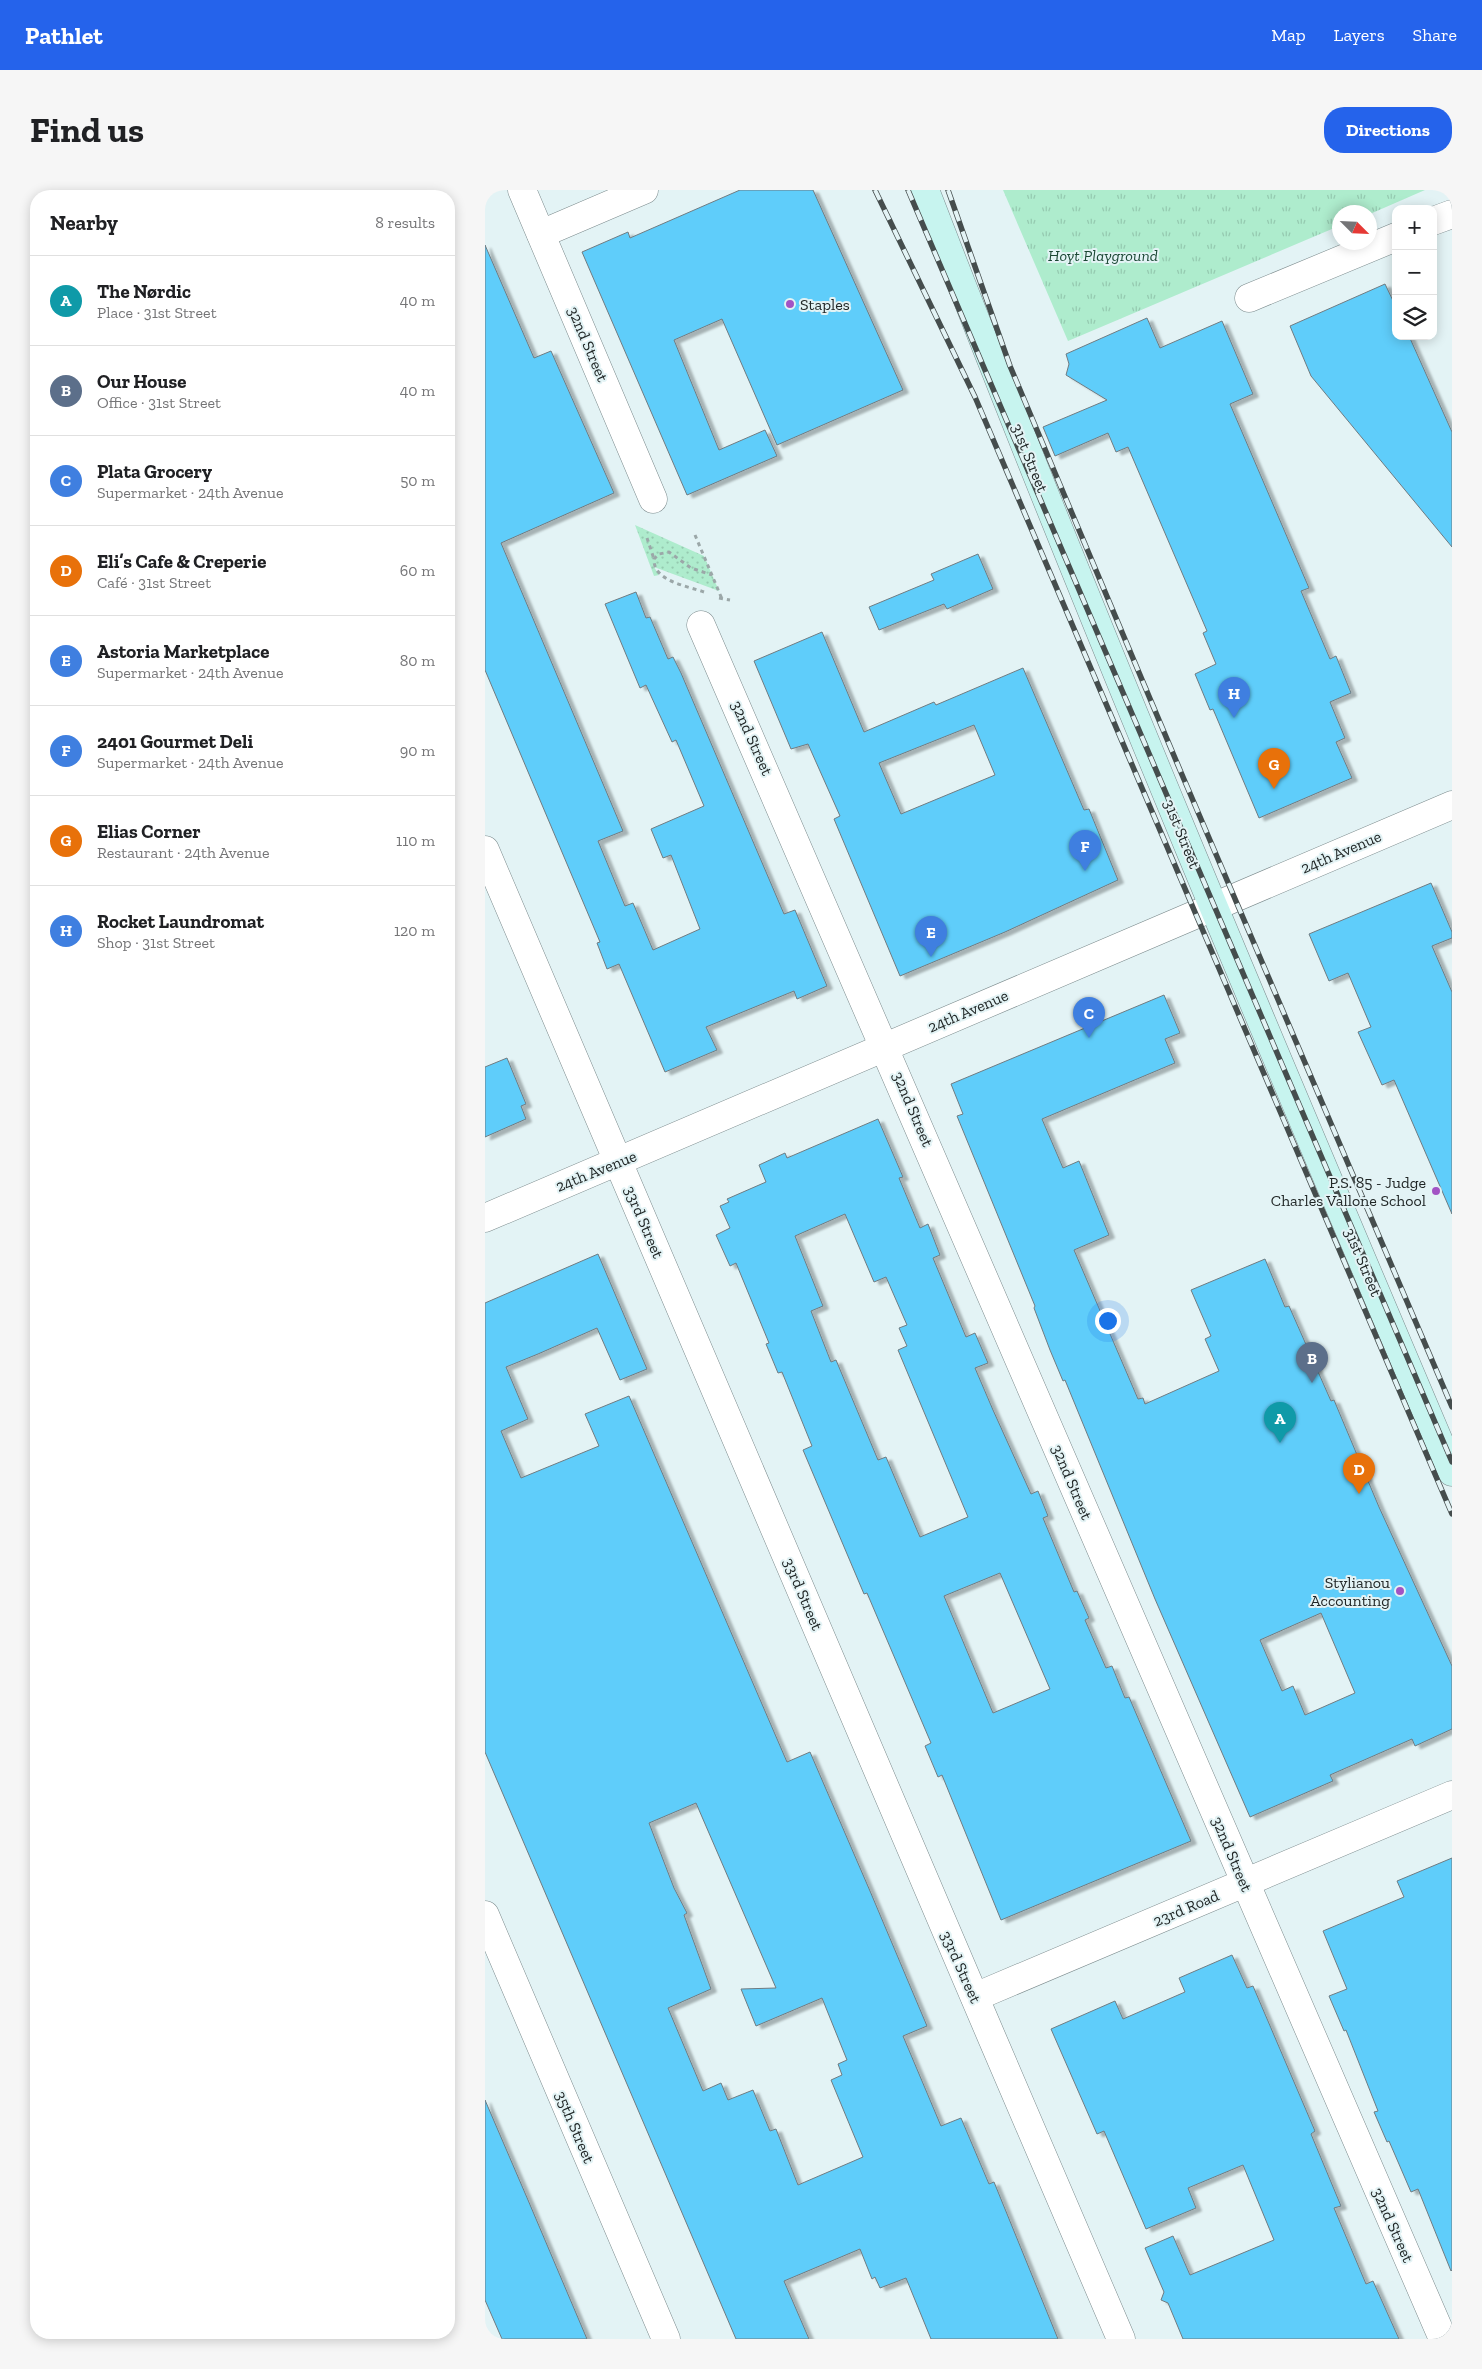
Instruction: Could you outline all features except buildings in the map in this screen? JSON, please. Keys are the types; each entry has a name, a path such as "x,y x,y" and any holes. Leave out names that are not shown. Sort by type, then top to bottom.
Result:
{"street":[{"name":"32nd Street","path":"522,190 653,499"},
{"path":"541,234 644,190"},
{"name":"31st Street","path":"925,190 1000,385 1212,907 1452,1472"},
{"path":"1437,220 1452,214"},
{"path":"1249,298 1392,239"},
{"name":"32nd Street","path":"701,625 886,1046 1245,1884 1443,2339"},
{"name":"24th Avenue","path":"485,1218 1452,805"},
{"name":"33rd Street","path":"485,850 953,1951 975,1997 1121,2339"},
{"name":"23rd Road","path":"975,1997 1452,1795"},
{"name":"35th Street","path":"485,1916 666,2339"}],"path":[{"path":"695,535 722,599"},
{"path":"647,538 654,559 653,567 659,575 722,599 730,600"},
{"path":"654,559 659,554 669,552 691,568 712,575"}],"green space":[{"name":"Hoyt Playground","path":"1003,190 1425,190 1377,211 1377,205 1332,205 1332,229 1068,341"},
{"path":"635,525 704,556 719,591 654,567 659,575 654,576"}],"railway":[{"path":"875,190 975,397 1452,1514"},
{"path":"908,190 1452,1462"},
{"path":"948,190 1010,366 1452,1407"}],"place":[{"name":"Staples","path":"790,304"},
{"name":"Rocket Laundromat","path":"1234,718"},
{"name":"Elias Corner","path":"1274,789"},
{"name":"2401 Gourmet Deli","path":"1085,871"},
{"name":"Astoria Marketplace","path":"931,957"},
{"name":"Plata Grocery","path":"1089,1038"},
{"name":"P.S. 85 - Judge Charles Vallone School","path":"1436,1191"},
{"name":"Our House","path":"1312,1383"},
{"name":"The Nørdic","path":"1280,1443"},
{"name":"Eli’s Cafe & Creperie","path":"1359,1494"},
{"name":"Stylianou Accounting","path":"1400,1591"}]}
